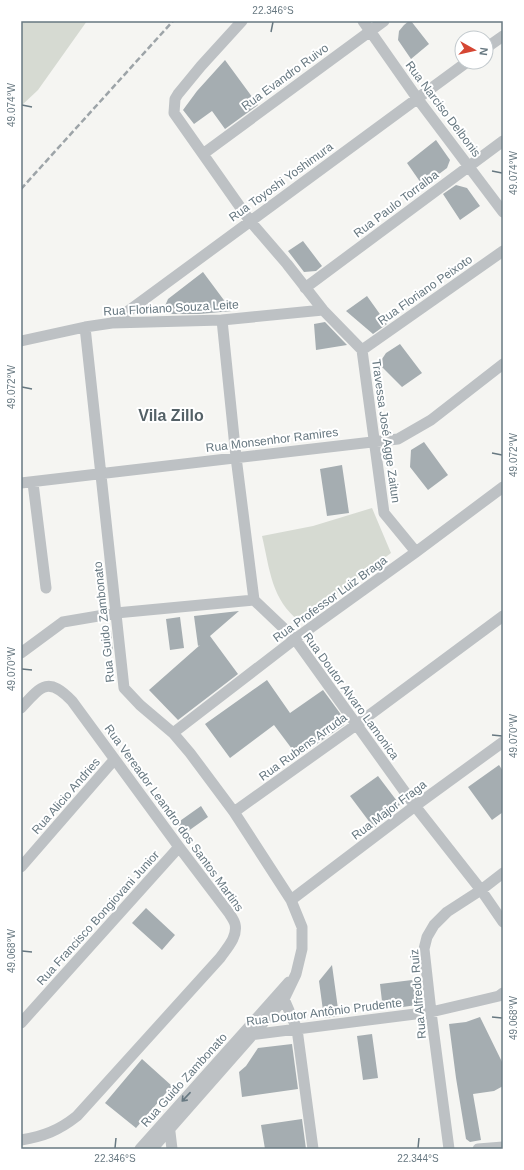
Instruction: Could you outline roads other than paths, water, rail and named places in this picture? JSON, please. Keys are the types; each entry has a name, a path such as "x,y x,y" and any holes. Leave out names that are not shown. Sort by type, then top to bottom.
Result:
{"street":[{"path":"242,21 178,94 175,99 174,113 250,221 323,310 362,350"},
{"name":"Rua Narciso Delbonis","path":"363,21 417,98 503,212"},
{"name":"Rua Evandro Ruivo","path":"203,154 384,21"},
{"path":"494,42 503,36"},
{"name":"Rua Toyoshi Yoshimura","path":"112,323 456,70"},
{"name":"Rua Paulo Torralba","path":"305,288 503,141"},
{"name":"Rua Floriano Peixoto","path":"362,350 503,251"},
{"name":"Rua Floriano Souza Leite","path":"21,342 85,327 112,323 222,320 323,310"},
{"path":"21,653 63,622 116,613 254,600 236,457 222,320"},
{"name":"Rua Guido Zambonato","path":"85,327 124,688 140,705 173,733 190,753 234,812 290,900 302,927 302,949 296,974 282,996 246,1035 169,1129 145,1148"},
{"name":"Travessa José Agge Zaitun","path":"362,350 384,513 416,552"},
{"name":"Rua Monsenhor Ramires","path":"21,483 100,475 236,457 398,439 431,420 503,364"},
{"path":"33,482 46,588"},
{"name":"Rua Professor Luiz Braga","path":"173,733 295,639 503,487"},
{"name":"Rua Doutor Alvaro Lamonica","path":"254,600 295,639 415,806 481,890 503,922"},
{"name":"Rua Rubens Arruda","path":"234,812 356,725 503,616"},
{"name":"Rua Vereador Leandro dos Santos Martins","path":"21,708 37,691 44,686 55,687 63,692 72,701 114,760 229,912 235,924 235,934 232,942 220,958 76,1116 65,1126 45,1135 21,1140"},
{"name":"Rua Major Fraga","path":"290,900 503,742"},
{"name":"Rua Alicio Andries","path":"21,867 114,760"},
{"name":"Rua Francisco Bongiovani Junior","path":"21,1023 179,847"},
{"name":"Rua Alfredo Ruiz","path":"449,1149 424,949 427,937 434,925 447,912 481,890 503,873"},
{"name":"Rua Doutor Antônio Prudente","path":"246,1035 431,1012 499,996 503,993"},
{"path":"282,996 297,1029 313,1149"},
{"name":"Rua Guido Zambonato","path":"145,1148 168,1117 220,1066"},
{"path":"168,1117 172,1149"},
{"path":"478,1149 503,1147"}],"railway":[{"path":"21,189 173,21"}],"district":[{"name":"Vila Zillo","path":"171,415"}]}
